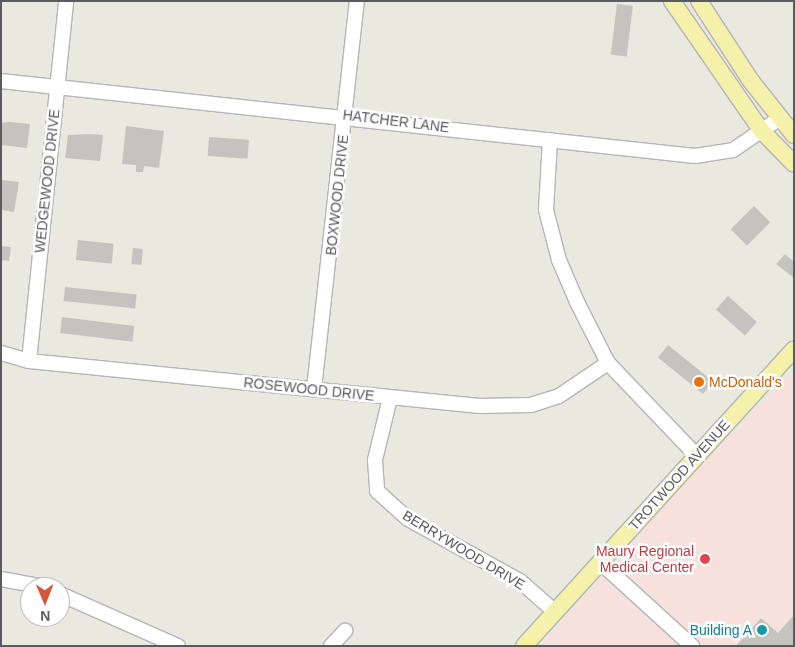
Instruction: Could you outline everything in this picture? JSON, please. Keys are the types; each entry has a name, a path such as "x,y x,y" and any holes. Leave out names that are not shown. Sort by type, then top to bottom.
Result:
{"main road":[{"path":"672,1 761,130 794,164"},
{"path":"699,1 780,118 794,135"},
{"name":"TROTWOOD AVENUE","path":"524,646 794,349"}],"street":[{"name":"WEDGEWOOD DRIVE","path":"29,361 66,1"},
{"name":"BOXWOOD DRIVE","path":"314,389 346,115 357,1"},
{"name":"HATCHER LANE","path":"1,81 346,115 550,140 712,156 733,150 780,118"},
{"path":"550,140 544,191 550,232 577,302 608,362 696,455"},
{"name":"ROSEWOOD DRIVE","path":"1,352 29,361 480,406 531,405 558,396 608,362"},
{"name":"BERRYWOOD DRIVE","path":"390,398 375,460 377,491 408,519 520,581 554,611"},
{"path":"600,562 692,646"},
{"path":"1,579 20,582"},
{"path":"70,598 178,646"},
{"path":"331,646 345,631"}],"shaded area":[{"name":"Maury Regional Medical Center","path":"794,370 794,646 539,646 695,472"}],"building":[{"path":"617,4 633,6 627,57 611,55"},
{"path":"1,123 30,124 27,148 1,145"},
{"path":"126,126 164,131 159,168 144,166 143,172 136,172 136,165 122,164"},
{"path":"68,135 103,135 100,161 65,158"},
{"path":"209,137 249,140 248,159 208,156"},
{"path":"1,180 19,182 14,212 2,210"},
{"path":"754,206 770,222 747,246 731,229"},
{"path":"78,240 114,244 112,264 76,260"},
{"path":"1,246 11,247 9,261 1,260"},
{"path":"133,248 143,249 141,265 131,264"},
{"path":"785,254 794,262 794,278 776,264"},
{"path":"65,287 137,295 135,308 64,301"},
{"path":"728,296 757,322 745,335 716,309"},
{"path":"62,317 134,326 133,342 60,333"},
{"path":"668,345 713,382 703,394 658,357"},
{"name":"Building A","path":"794,615 794,646 736,646 761,618 778,633"}],"place":[{"name":"McDonald's","path":"699,382"},
{"name":"Maury Regional Medical Center","path":"705,559"},
{"name":"Building A","path":"762,630"}]}
